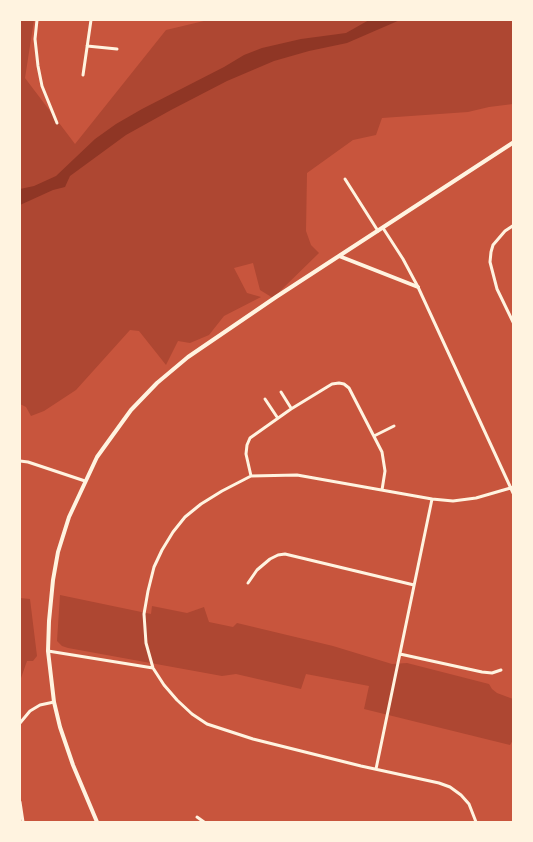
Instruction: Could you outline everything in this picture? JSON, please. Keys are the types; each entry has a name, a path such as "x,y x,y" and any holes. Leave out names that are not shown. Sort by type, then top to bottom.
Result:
{"street":[{"path":"37,20 35,39 38,66 44,92 57,123"},
{"path":"83,75 91,20"},
{"path":"87,46 117,49"},
{"path":"97,822 69,753 54,702 48,651 53,580 58,552 69,517 97,457 131,410 162,378 209,342 513,141"},
{"path":"345,179 403,260 512,488 513,495"},
{"path":"513,225 493,245 490,262 497,290 513,324"},
{"path":"339,256 417,287"},
{"path":"251,476 246,454 250,438 277,418 332,384 344,384 349,388 382,452 385,471 382,490"},
{"path":"281,392 291,409"},
{"path":"265,399 277,418"},
{"path":"374,436 394,426"},
{"path":"20,461 85,482"},
{"path":"476,822 468,804 450,787 253,739 207,724 177,700 153,668 146,643 144,614 154,567 173,532 185,517 201,504 251,476 297,475 453,501 476,498 512,488"},
{"path":"376,769 432,499"},
{"path":"248,583 257,570 270,559 285,554 414,585"},
{"path":"48,651 153,668"},
{"path":"400,654 482,672 492,673 501,670"},
{"path":"20,723 30,711 40,705 54,702"},
{"path":"20,802 23,822"},
{"path":"196,817 204,822"}],"shaded area":[{"path":"20,20 34,20 25,78 75,144 166,30 208,20 513,20 513,104 468,112 382,118 376,135 353,140 307,173 306,231 311,245 319,253 273,298 260,290 253,263 234,268 247,293 261,297 224,316 209,335 190,343 178,341 166,365 139,331 130,330 76,390 44,411 31,416 26,407 20,404"},
{"path":"369,20 400,20 347,43 274,61 227,81 126,135 70,176 65,187 20,205 20,189 34,186 56,176 95,139 142,109 244,55 262,48 301,39 346,33"},
{"path":"60,595 151,614 152,606 187,613 204,607 209,622 233,627 237,623 333,646 392,664 407,663 489,684 497,693 513,699 513,740 510,745 364,709 369,686 306,674 301,689 236,674 222,676 68,648 57,641"},
{"path":"20,598 30,599 37,656 33,661 27,661 20,681"}]}
